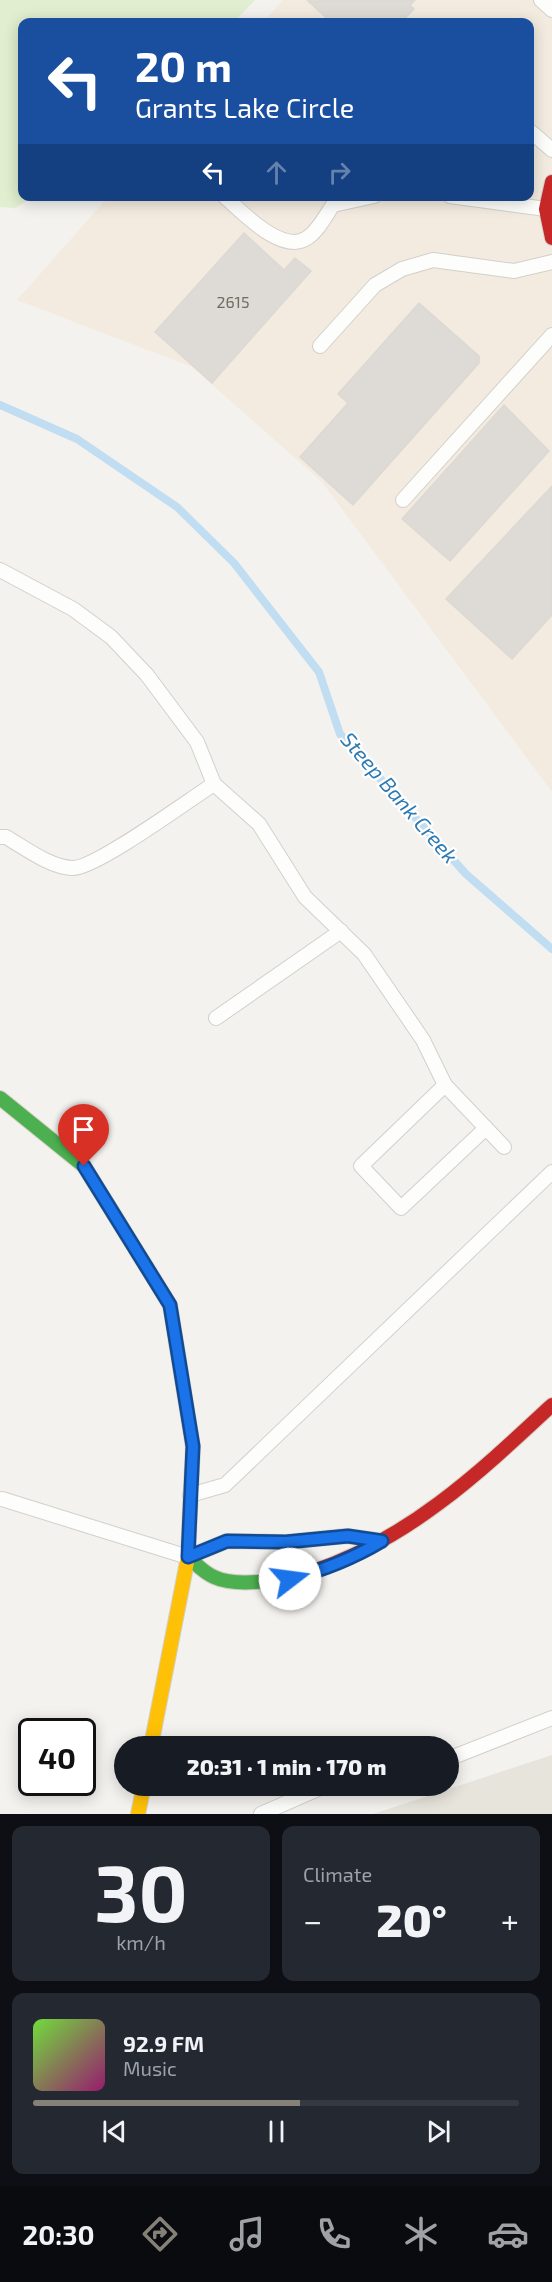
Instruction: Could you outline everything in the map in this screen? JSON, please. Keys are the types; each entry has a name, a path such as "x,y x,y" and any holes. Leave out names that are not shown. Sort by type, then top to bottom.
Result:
{"street":[{"path":"552,182 546,209 552,238"},
{"path":"0,1098 84,1166 170,1305 193,1446 188,1557 154,1736"},
{"path":"188,1557 214,1578 251,1582 290,1579 327,1569 357,1556 382,1541 463,1486 552,1405"},
{"path":"188,1557 227,1541 286,1542 348,1536 382,1541"},
{"path":"138,1814 142,1796"}],"lane":[{"path":"541,0 552,10"},
{"path":"534,134 552,150"},
{"path":"230,201 272,237 298,242 309,237 333,205 351,201"},
{"path":"328,201 333,205"},
{"path":"487,201 546,209"},
{"path":"321,346 375,285 402,269 433,260 514,271 552,262"},
{"path":"403,500 552,335"},
{"path":"0,570 73,609 111,637 147,675 197,742 214,784 259,824 305,897 364,954 423,1040 445,1085 504,1147"},
{"path":"0,837 6,837 59,866 75,869 98,860 214,784"},
{"path":"216,1018 341,932"},
{"path":"445,1085 361,1166 401,1208 486,1128"},
{"path":"190,1495 225,1485 552,1172"},
{"path":"3,1499 188,1557"},
{"path":"459,1755 552,1718"},
{"path":"261,1814 302,1796"}],"shaded area":[{"path":"283,0 552,0 552,792 322,482 192,367 17,300 104,201 534,201 534,18 267,18"},
{"path":"552,1755 552,1814 373,1814 428,1796 459,1796 459,1786"}],"green space":[{"path":"0,0 255,0 238,18 18,18 18,201 26,201 15,208 0,207"}],"building":[{"path":"415,0 410,5 414,9 405,18 327,18 308,1"},
{"path":"244,233 284,270 295,258 311,271 212,383 155,332"},
{"path":"419,303 479,356 479,363 353,505 300,457 348,403 338,394"},
{"path":"504,405 549,451 450,561 402,519"},
{"path":"552,486 552,615 512,659 446,599"}],"waterway":[{"name":"Steep Bank Creek","path":"0,405 77,439 177,507 234,563 319,672 340,734 466,874 552,949"}],"traffic: fast":[{"path":"0,1098 84,1166 170,1305 193,1447 191,1487"},
{"path":"311,1572 276,1580 236,1582 210,1575 188,1557 227,1541 286,1542 347,1536 382,1541"}],"traffic: slow":[{"path":"153,1736 188,1557 191,1487"},
{"path":"138,1814 142,1796"}],"traffic: jam":[{"path":"552,182 546,209 552,238"},
{"path":"311,1572 379,1542 411,1523 469,1479 552,1405"}],"route":[{"path":"84,1166 170,1305 193,1446 188,1557 227,1541 286,1542 348,1536 382,1541 357,1556 327,1569 290,1579"}]}
